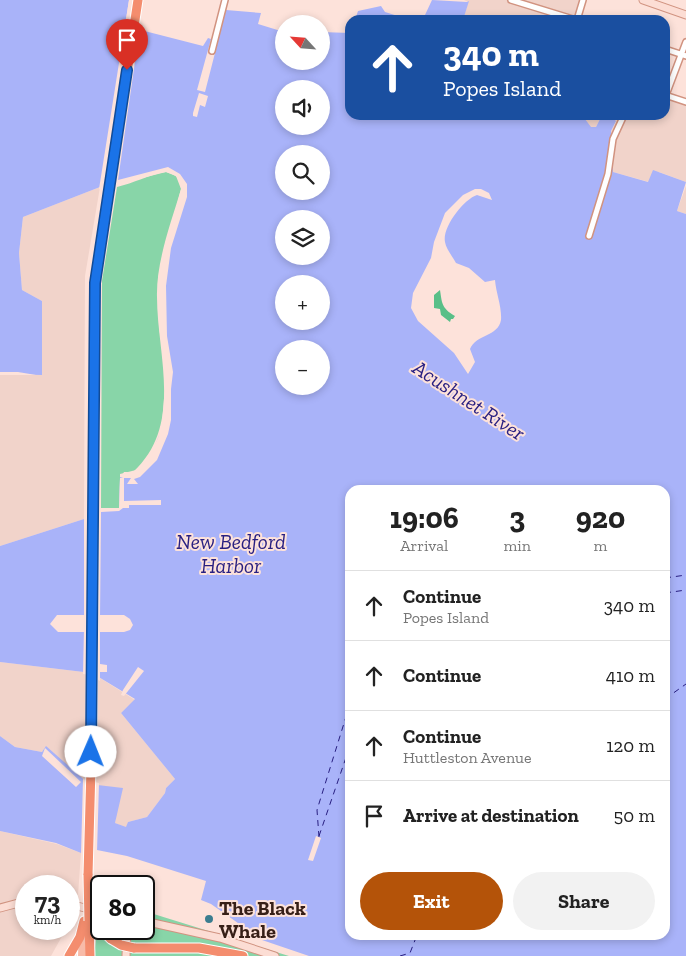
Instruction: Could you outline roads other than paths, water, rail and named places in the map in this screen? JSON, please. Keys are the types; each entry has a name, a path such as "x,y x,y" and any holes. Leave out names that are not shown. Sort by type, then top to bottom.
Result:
{"highway":[{"path":"90,895 88,875 92,732 95,283 138,0"},
{"path":"88,875 90,895"},
{"path":"69,956 90,928"},
{"path":"90,956 92,940"},
{"path":"113,940 121,945 134,948 199,948 243,956"}],"main road":[{"path":"82,956 90,933"}],"street":[{"path":"212,51 225,0"},
{"path":"511,0 560,15"},
{"path":"578,15 582,0"},
{"path":"643,0 686,15"},
{"path":"670,84 684,55 686,42"},
{"path":"670,51 684,55"},
{"path":"670,97 686,102"},
{"path":"589,236 608,174 613,139 622,120"},
{"path":"0,908 15,904"},
{"path":"155,923 220,938 275,956"},
{"path":"126,956 127,940"}],"water":[{"name":"New Bedford Harbor","path":"0,0 129,0 125,26 203,46 208,38 211,39 197,90 205,92 226,10 261,13 258,24 275,29 275,70 330,70 330,32 345,33 345,120 586,120 591,127 596,127 600,120 615,120 611,131 613,172 648,182 653,170 686,182 677,211 686,214 686,956 309,956 262,940 211,904 201,900 206,881 127,856 97,850 81,853 56,843 0,831 0,736 15,747 42,752 46,746 89,784 123,788 115,823 126,827 128,822 147,817 165,793 166,788 175,779 121,713 135,699 92,673 0,662 0,546 84,519 100,520 101,508 119,508 120,477 132,474 148,463 164,423 168,367 162,267 184,188 180,178 168,170 100,187 23,217 19,253 22,290 42,301 42,375 0,374","holes":["475,189 481,189 489,193 492,200 477,195 466,202 450,222 445,242 456,263 469,268 485,282 495,280 501,320 496,330 473,344 470,349 475,362 468,374 454,353 418,321 411,308 413,293 431,258 434,242 445,213 463,195","57,615 124,615 130,619 133,625 130,630 124,632 58,632 50,624"]},
{"path":"432,0 469,1 465,15 425,15"},
{"path":"381,6 385,12 395,15 357,15 358,11"}],"place":[{"name":"The Black Whale","path":"209,919"}],"water label":[{"name":"Acushnet River","path":"469,400"}]}
